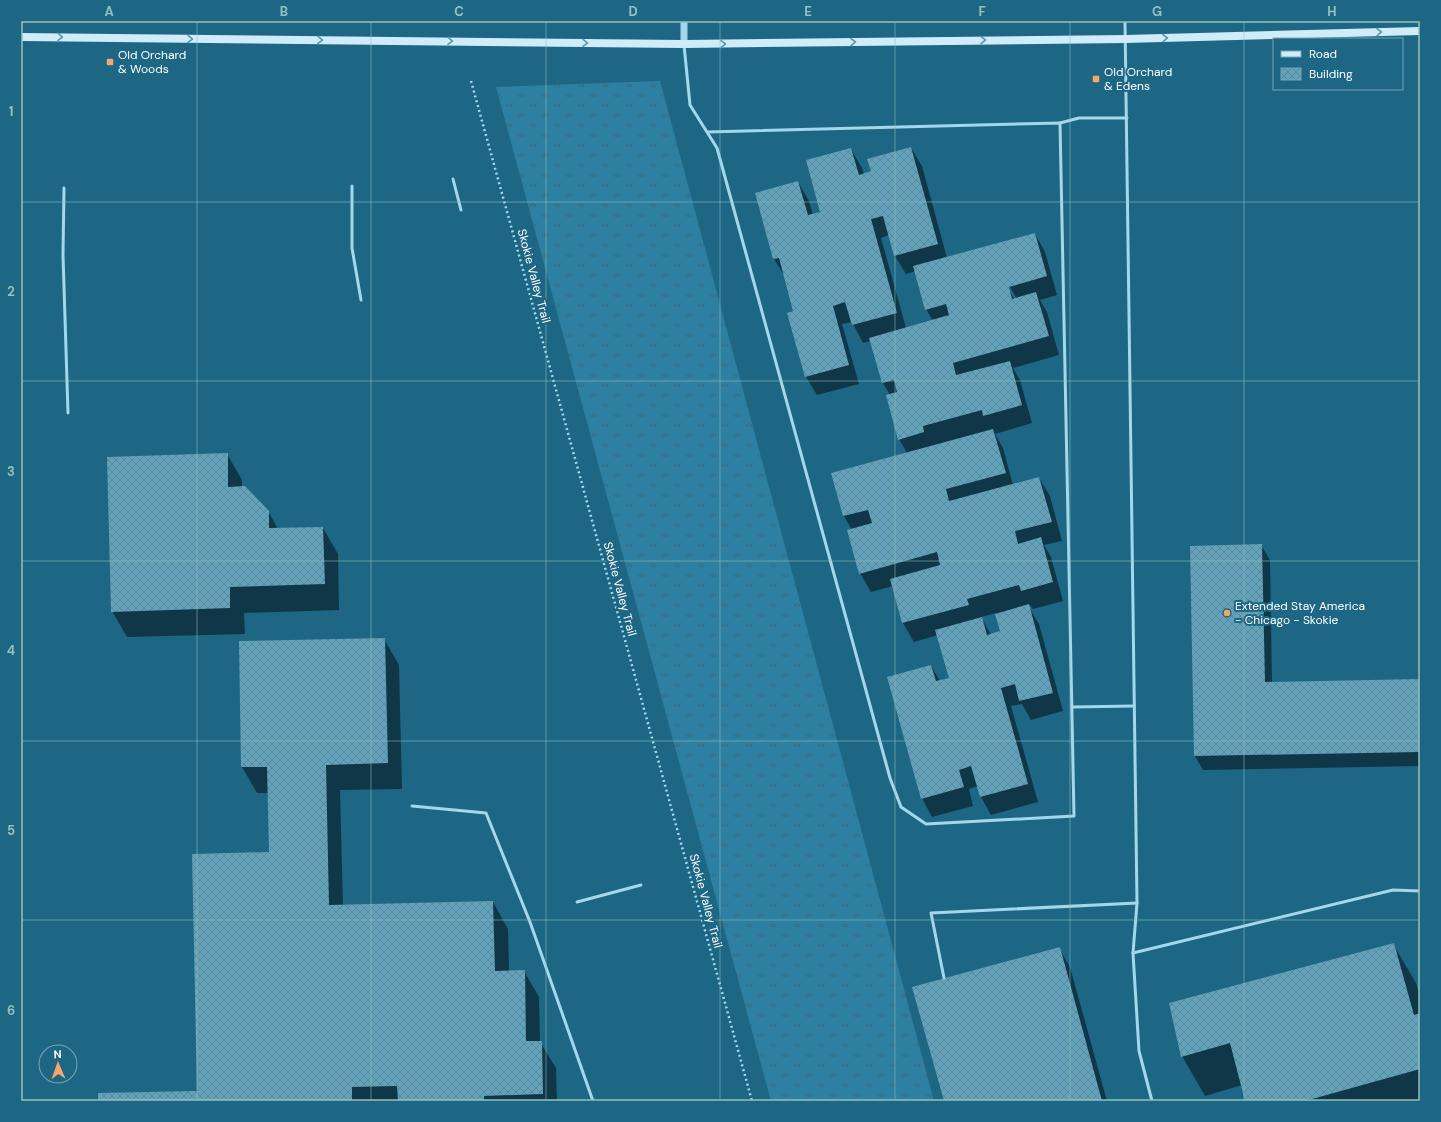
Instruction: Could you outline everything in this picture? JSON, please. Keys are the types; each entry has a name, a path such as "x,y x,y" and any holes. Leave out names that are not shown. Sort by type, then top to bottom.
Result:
{"main road":[{"path":"21,37 684,44 1126,39 1420,31"}],"street":[{"path":"684,21 684,44"}],"lane":[{"path":"1125,21 1137,903 1133,952 1139,1051 1152,1101"},
{"path":"684,44 690,105 717,148 890,778 901,808 926,824 1074,816 1060,123"},
{"path":"707,132 1060,123 1079,118 1127,118"},
{"path":"453,179 461,210"},
{"path":"352,186 352,248 361,300"},
{"path":"64,188 68,413"},
{"path":"1072,707 1134,706"},
{"path":"412,806 486,813 530,922 592,1101"},
{"path":"577,902 641,885"},
{"path":"1133,952 1393,890 1420,891"},
{"path":"944,978 931,913 1137,903"}],"path":[{"name":"Skokie Valley Trail","path":"471,81 752,1101"}],"green space":[{"path":"660,81 934,1101 771,1101 496,87"}],"building":[{"path":"911,147 938,244 894,256 883,216 871,219 897,313 852,325 845,302 833,306 849,365 805,377 787,313 793,311 779,258 773,259 755,193 798,181 808,215 820,212 806,160 851,148 859,175 871,171 867,159"},
{"path":"1035,233 1047,276 1009,287 1012,299 1036,292 1049,336 953,363 956,375 1010,361 1022,405 983,416 982,410 923,426 924,432 898,440 886,395 897,392 894,380 882,383 869,338 949,315 946,304 925,310 913,266"},
{"path":"993,429 1006,473 946,489 949,501 1039,477 1052,522 1015,531 1018,544 1041,537 1053,582 1021,591 1019,585 967,599 969,605 902,623 890,579 940,565 937,552 859,574 847,530 872,523 868,510 843,516 831,473"},
{"path":"228,453 228,487 245,486 269,511 269,528 323,527 325,584 230,587 230,608 111,612 107,457"},
{"name":"Extended Stay America - Chicago - Skokie","path":"1262,544 1265,682 1420,679 1420,752 1194,756 1190,546"},
{"path":"1029,604 1053,693 1019,701 1015,684 1001,688 1028,784 980,797 971,766 959,770 964,787 921,799 887,677 931,665 936,681 949,678 935,630 982,617 987,635 1000,631 995,614"},
{"path":"385,638 388,763 326,765 329,905 493,901 495,971 525,970 526,1041 542,1041 543,1094 484,1096 484,1101 398,1101 397,1086 352,1087 352,1101 98,1101 98,1093 197,1091 192,854 269,852 267,767 241,767 239,641"},
{"path":"1394,943 1414,1015 1420,1013 1420,1069 1305,1101 1245,1101 1230,1043 1181,1057 1169,1003"},
{"path":"1060,947 1102,1101 944,1101 912,987"}],"place":[{"name":"Old Orchard & Woods","path":"110,62"},
{"name":"Old Orchard & Edens","path":"1096,79"},
{"name":"Extended Stay America - Chicago - Skokie","path":"1227,613"}]}
